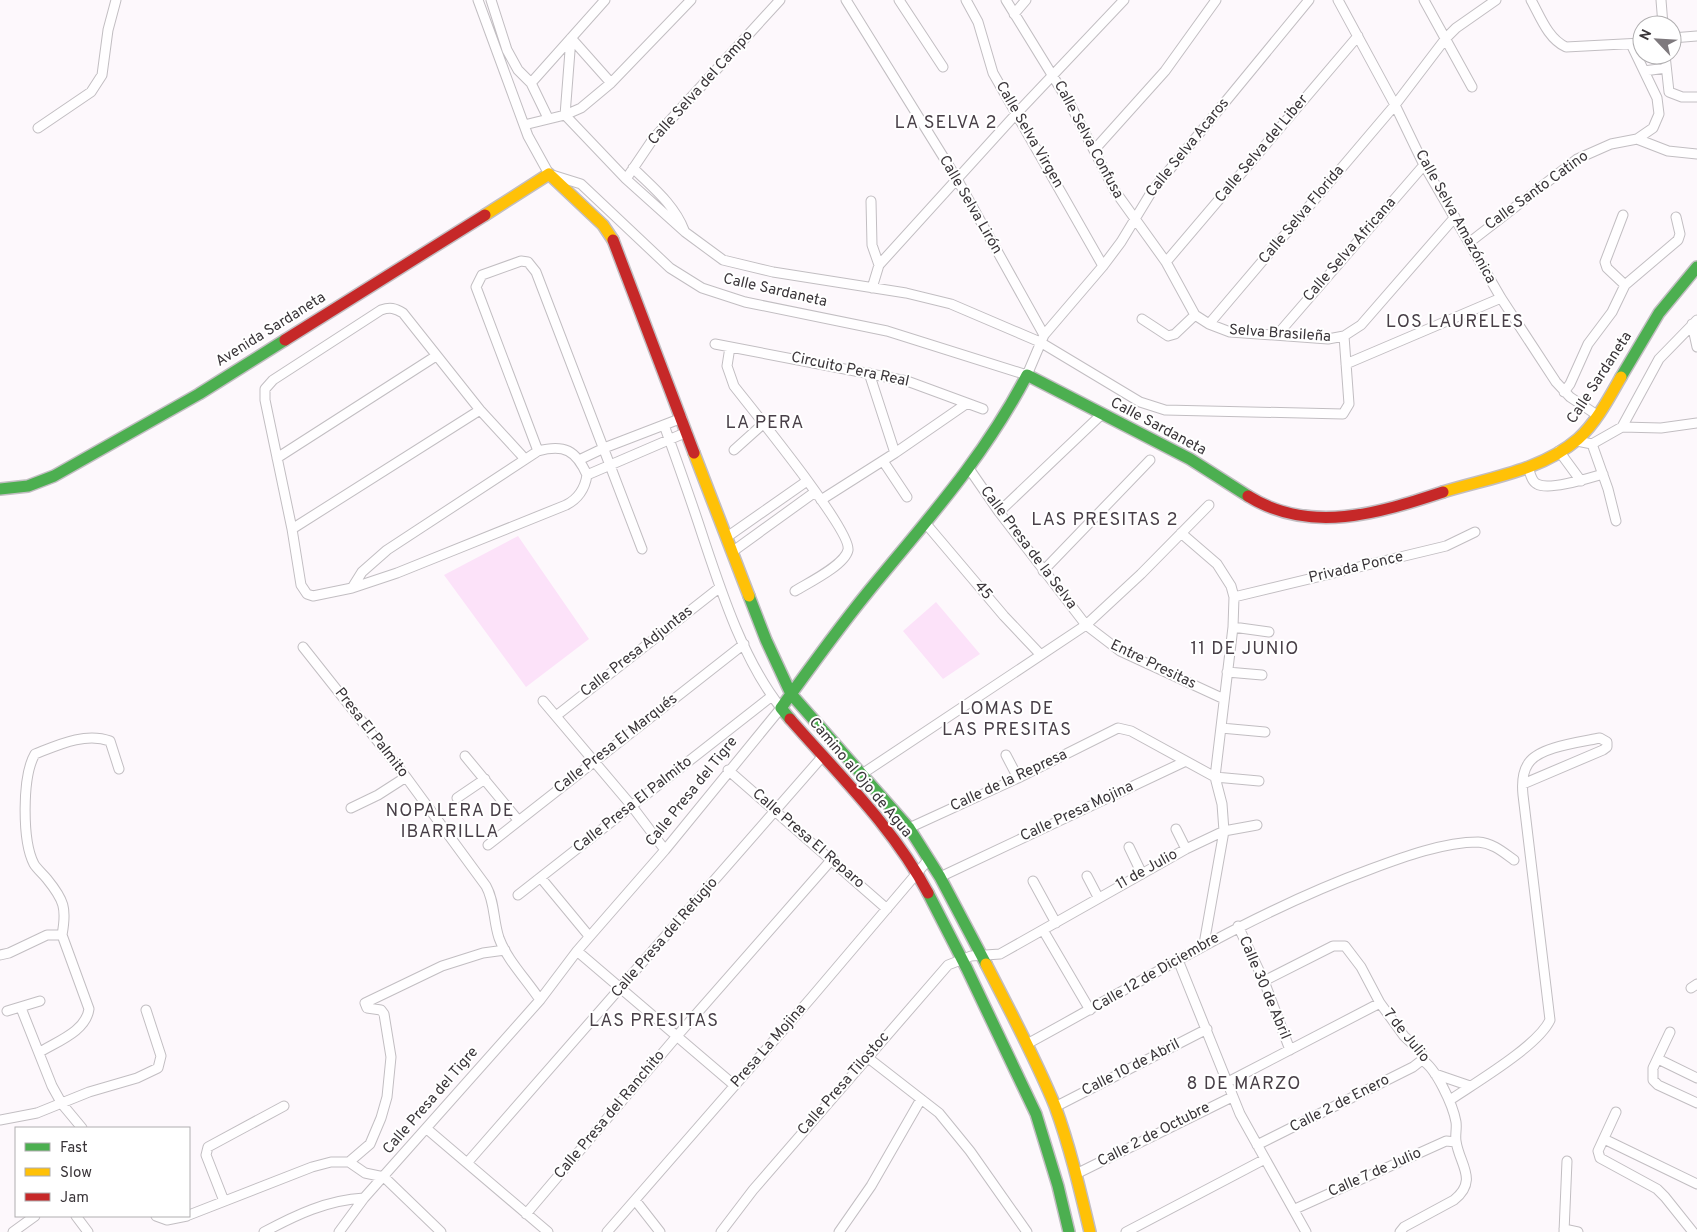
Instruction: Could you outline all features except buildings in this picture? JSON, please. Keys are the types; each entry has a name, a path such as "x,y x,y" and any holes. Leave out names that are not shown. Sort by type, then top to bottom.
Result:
{"street":[{"path":"38,128 91,92 102,75 108,30 116,0"},
{"path":"478,0 524,125 541,162 549,174"},
{"path":"482,10 492,0 507,50 518,70 531,83 548,118"},
{"path":"531,83 605,0"},
{"path":"524,125 565,115 581,108 611,83 691,0"},
{"name":"Calle Selva del Campo","path":"626,178 653,139 780,0"},
{"name":"Calle Selva Lirón","path":"846,0 957,178 1040,342"},
{"path":"899,0 943,67"},
{"name":"Calle Selva Virgen","path":"966,0 978,22 993,73 1103,266"},
{"name":"Calle Selva Confusa","path":"1006,0 1054,75 1095,148 1115,191 1166,262 1179,290 1195,315 1208,324"},
{"path":"1014,14 1026,0"},
{"path":"872,288 879,266 957,178 1124,0"},
{"path":"1095,148 1165,71 1216,0"},
{"name":"Calle Selva Acaros","path":"1040,342 1103,266 1171,166 1309,0"},
{"name":"Calle Selva Amazónica","path":"1338,0 1395,105 1424,165 1501,298 1556,382 1567,394 1597,415"},
{"path":"1424,0 1472,86"},
{"name":"Calle Selva Florida","path":"1208,324 1395,105 1446,38 1456,28 1496,0"},
{"path":"1531,0 1558,43 1574,47 1631,44 1656,98 1659,114 1653,128 1636,139"},
{"path":"1661,0 1662,15"},
{"name":"Calle Selva del Liber","path":"1166,262 1358,36"},
{"path":"1682,37 1697,36"},
{"path":"571,38 611,83"},
{"path":"571,38 565,115 626,178 685,232 723,260 906,293 951,304 1040,342"},
{"path":"1666,65 1669,92 1682,97 1697,96"},
{"path":"1644,71 1666,68"},
{"path":"1636,139 1668,151 1697,154"},
{"name":"Calle Santo Catino","path":"1470,242 1577,159 1611,144 1636,139"},
{"name":"Calle Selva Africana","path":"1277,335 1424,165"},
{"path":"633,168 669,204 679,217 685,232"},
{"name":"Calle Sardaneta","path":"549,174 581,184 670,268 702,288 745,302 895,333 1030,370 1050,385 1190,460 1252,501 1282,514 1301,516 1348,517 1376,512 1528,466 1559,452 1577,441 1597,415 1671,294 1697,268"},
{"name":"Camino al Ojo de Agua","path":"549,174 603,224 613,241 766,640 791,694 908,828 929,859 1027,1044 1055,1107 1076,1174 1090,1232"},
{"name":"Avenida Sardaneta","path":"0,489 28,486 54,476 198,394 549,174"},
{"path":"871,201 872,245 879,266"},
{"path":"1623,215 1605,262 1607,268 1625,285"},
{"path":"1344,336 1361,325 1455,217"},
{"path":"1567,394 1588,344 1612,312 1625,285 1678,240 1680,234 1676,217"},
{"path":"538,451 476,287 482,275 521,261 528,262 536,272 642,549"},
{"path":"1346,364 1501,298"},
{"path":"352,588 362,572 387,550 525,460 538,451 549,448 569,451 579,460 587,474 582,491 574,501 566,505 397,573 352,588 313,596 303,591 292,529 264,400 268,384 388,307 403,312 480,410 525,460"},
{"path":"1142,319 1164,334 1175,334 1195,315"},
{"path":"1694,322 1697,347"},
{"path":"1622,427 1659,359 1694,322"},
{"name":"Selva Brasileña","path":"1040,342 1140,402 1165,410 1339,415 1346,412 1349,404 1344,336 1328,339 1230,332 1208,324"},
{"name":"Calle Presa del Tigre","path":"339,1232 364,1198 540,1000 589,936 665,850 728,770 781,708 850,613 927,525 999,429 1030,370 1040,342"},
{"name":"Circuito Pera Real","path":"715,344 907,381 983,409"},
{"path":"730,347 727,366 729,376 821,500 848,542 845,557 795,591"},
{"path":"277,458 436,356"},
{"path":"870,373 895,453"},
{"path":"821,500 883,461 966,404"},
{"path":"292,529 480,410"},
{"path":"999,512 1102,414"},
{"path":"579,460 604,448 682,418"},
{"path":"734,450 764,423"},
{"path":"1577,441 1592,444 1622,427 1661,428 1697,423"},
{"name":"Camino al Ojo de Agua","path":"664,425 719,588 744,644 772,696 822,757 878,819 917,872 962,959 1036,1114 1058,1186 1069,1232"},
{"path":"587,474 687,432"},
{"path":"1592,444 1616,520"},
{"path":"1559,452 1580,480"},
{"path":"1043,571 1150,460"},
{"path":"883,461 907,497"},
{"path":"1528,466 1532,480 1537,484 1545,486 1603,474"},
{"name":"Calle Presa de la Selva","path":"970,470 1043,571 1086,624"},
{"path":"727,537 807,481"},
{"path":"732,552 815,492"},
{"path":"862,774 1086,624 1111,604 1209,505"},
{"name":"45","path":"927,525 1004,616 1040,654"},
{"path":"1181,532 1217,564 1231,586 1234,597 1233,627 1215,776 1222,804 1224,831 1204,944"},
{"name":"Privada Ponce","path":"1234,597 1446,546 1475,532"},
{"name":"Calle Presa Adjuntas","path":"556,716 719,588"},
{"name":"Entre Presitas","path":"1086,624 1120,651 1224,699"},
{"path":"1233,627 1269,632"},
{"name":"Calle Presa El Marqués","path":"488,845 744,644"},
{"name":"Presa El Palmito","path":"304,648 406,777 447,836 486,886 493,904 499,938 505,950 540,1000"},
{"path":"1228,672 1262,675"},
{"name":"Calle Presa El Palmito","path":"518,895 772,696"},
{"path":"543,701 631,805 665,850"},
{"name":"Calle de la Represa","path":"908,828 1018,778 1110,732 1123,728 1184,762"},
{"path":"1221,728 1265,732"},
{"path":"40,1052 79,1028 88,1016 89,1009 62,935 65,907 56,891 34,864 31,854 25,822 30,763 35,754 76,739 102,738 110,742 119,769"},
{"path":"1450,1100 1523,1048 1543,1031 1550,1020 1523,795 1523,784 1523,773 1528,763 1539,754 1600,738 1607,742 1607,746 1603,750 1532,778 1523,784"},
{"path":"1006,755 1018,778"},
{"path":"465,756 518,820"},
{"name":"Calle Presa del Refugio","path":"467,1164 822,757"},
{"path":"1184,762 1215,776 1259,782"},
{"name":"Calle Presa Mojina","path":"940,877 1184,762"},
{"name":"Calle Presa El Reparo","path":"728,770 832,858 887,909"},
{"path":"351,808 378,795 406,777"},
{"path":"457,798 485,779"},
{"name":"11 de Julio","path":"981,955 1000,954 1098,897 1186,849 1224,831 1257,825"},
{"path":"1176,829 1186,849"},
{"name":"Calle 12 de Diciembre","path":"1027,1044 1238,926 1345,878 1431,849 1478,842 1493,845 1514,860"},
{"path":"1129,847 1142,874"},
{"name":"Calle Presa del Ranchito","path":"526,1214 676,1036 832,858"},
{"name":"Presa La Mojina","path":"607,1232 929,859"},
{"path":"1087,876 1098,897"},
{"path":"541,878 589,936"},
{"path":"1033,881 1056,923"},
{"name":"Calle 30 de Abril","path":"1238,926 1264,981 1290,1050"},
{"path":"1043,930 1090,1010"},
{"path":"0,954 9,953 47,935 62,935"},
{"name":"7 de Julio","path":"1264,981 1333,946 1341,944 1348,949 1380,1003 1404,1036 1421,1052 1422,1060 1432,1067 1450,1100 1456,1124 1456,1142 1467,1182 1461,1195 1404,1227 1400,1232"},
{"path":"349,1162 370,1144 381,1118 386,1097 391,1057 384,1014 381,1010 367,1008 365,1003 442,966 483,953 505,950"},
{"path":"577,951 734,1085"},
{"name":"Calle Presa Tilostoc","path":"721,1232 866,1057 948,964 981,955"},
{"path":"1178,960 1207,1029 1232,1097 1257,1145 1295,1209 1302,1231"},
{"path":"7,1011 40,1001"},
{"path":"1226,1083 1380,1003"},
{"path":"21,1008 52,1086 62,1104 81,1127"},
{"path":"0,1120 37,1113 89,1092 137,1078 158,1068 161,1056 146,1010"},
{"name":"Calle 10 de Abril","path":"1055,1107 1207,1029"},
{"path":"1670,1032 1652,1074 1653,1080 1658,1085 1697,1103"},
{"path":"866,1057 939,1112 1027,1232"},
{"path":"1658,1059 1697,1078"},
{"name":"Calle 2 de Enero","path":"1257,1145 1413,1067 1422,1060"},
{"path":"1435,1074 1470,1086"},
{"name":"Calle 2 de Octubre","path":"1076,1174 1232,1097"},
{"path":"839,1232 871,1186 921,1099"},
{"path":"224,1201 206,1155 208,1147 284,1106"},
{"path":"1616,1112 1598,1151 1600,1158 1656,1189 1665,1197 1693,1232"},
{"path":"427,1129 548,1232"},
{"path":"1604,1139 1697,1184"},
{"name":"Calle 7 de Julio","path":"1295,1209 1446,1141 1456,1142"},
{"path":"1126,1232 1265,1159"},
{"path":"1567,1161 1564,1231 1578,1232"},
{"path":"190,1214 312,1167 331,1162 349,1162 365,1173 384,1177 440,1232"},
{"path":"264,1232 323,1205 339,1200 364,1198"},
{"path":"635,1200 660,1232"},
{"path":"13,1232 34,1217"},
{"path":"77,1217 88,1232"},
{"path":"159,1217 167,1220 180,1217"}],"shaded area":[{"path":"518,536 589,639 526,687 444,575"},
{"path":"936,602 980,654 943,679 903,631"}],"traffic: fast":[{"path":"1621,377 1659,313 1697,267"},
{"path":"0,489 28,486 54,476 199,394 285,340"},
{"path":"790,719 781,708 845,621 973,462 1027,375 1190,459 1248,496"},
{"path":"749,596 766,640 791,694 909,828 940,877 986,964"},
{"path":"928,893 967,969 1036,1114 1058,1186 1069,1232"}],"traffic: slow":[{"path":"485,215 549,174 603,225 613,240"},
{"path":"1443,492 1514,472 1548,459 1563,450 1591,426 1621,377"},
{"path":"694,453 749,596"},
{"path":"986,964 1031,1052 1055,1106 1070,1153 1090,1232"}],"traffic: jam":[{"path":"285,340 485,215"},
{"path":"613,240 694,453"},
{"path":"1248,496 1272,508 1296,515 1320,517 1370,513 1443,492"},
{"path":"790,719 882,824 899,846 928,893"}],"district":[{"name":"LA SELVA 2","path":"946,123"},
{"name":"LOS LAURELES","path":"1455,322"},
{"name":"LA PERA","path":"765,423"},
{"name":"LAS PRESITAS 2","path":"1105,520"},
{"name":"11 DE JUNIO","path":"1245,649"},
{"name":"LOMAS DE LAS PRESITAS","path":"1007,720"},
{"name":"NOPALERA DE IBARRILLA","path":"450,821"},
{"name":"LAS PRESITAS","path":"654,1021"},
{"name":"8 DE MARZO","path":"1244,1084"}]}
